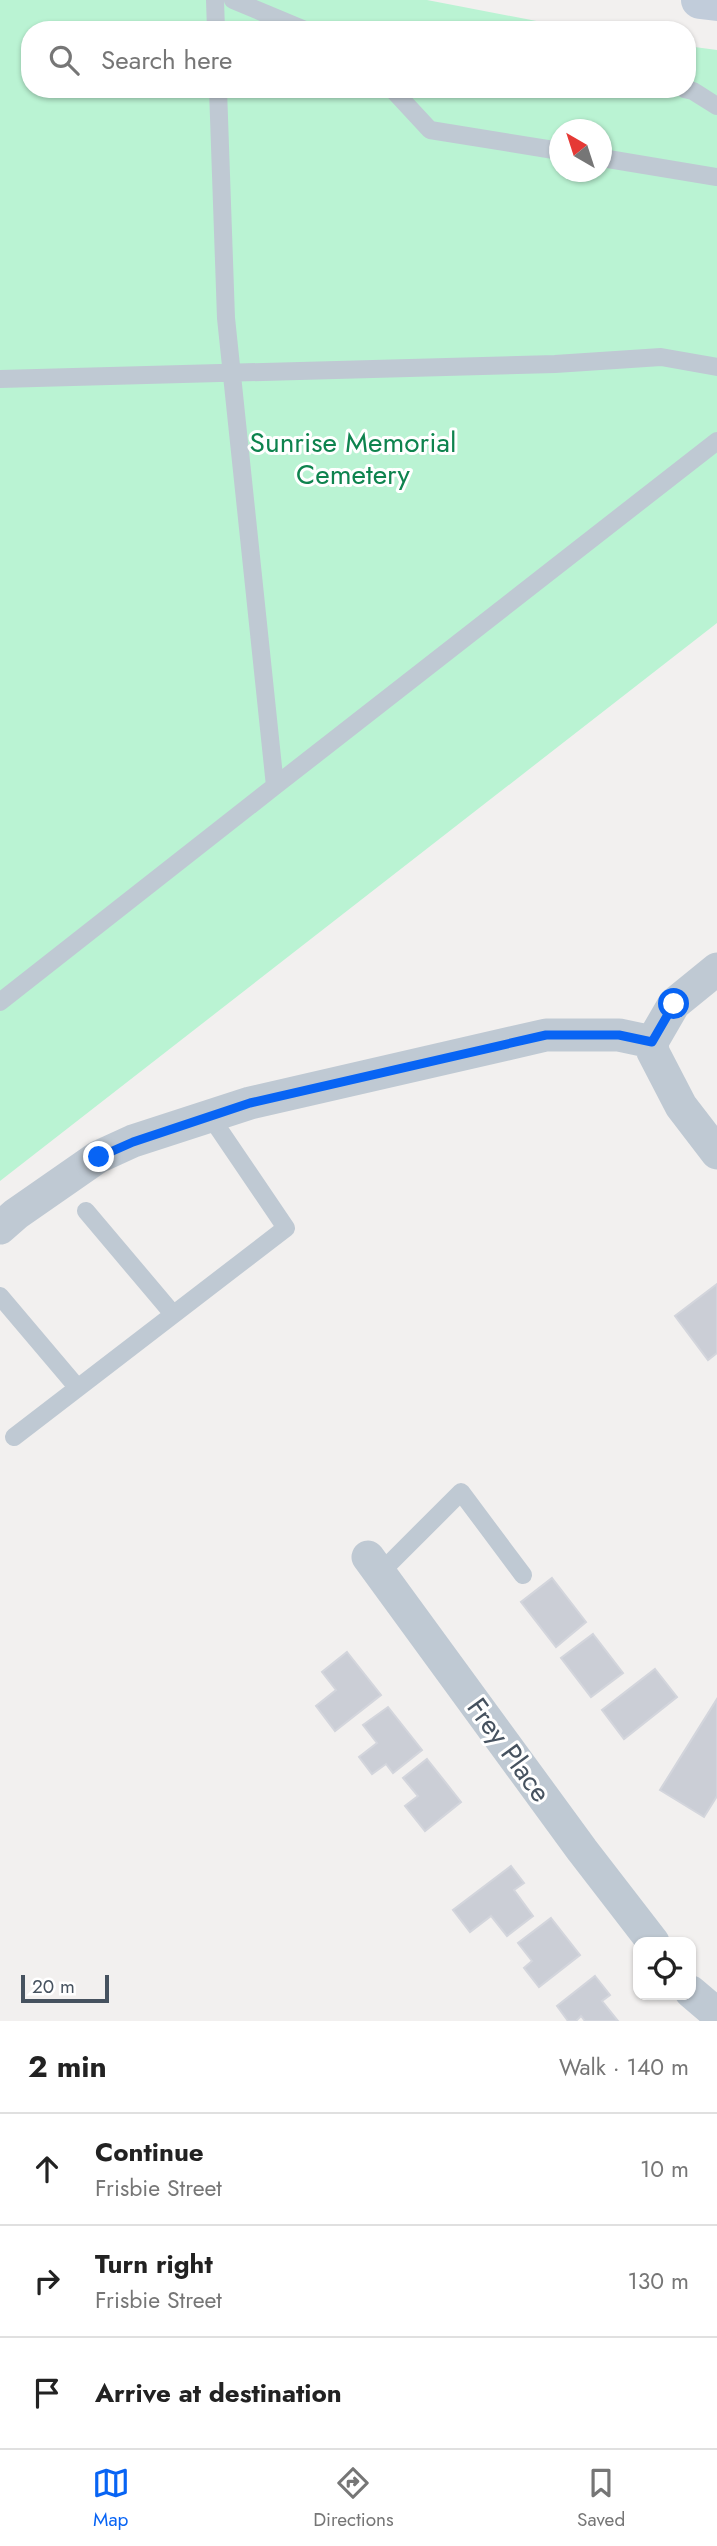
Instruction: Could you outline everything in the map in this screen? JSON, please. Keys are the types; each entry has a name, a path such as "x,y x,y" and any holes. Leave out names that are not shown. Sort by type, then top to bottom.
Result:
{"main road":[{"path":"700,0 717,2"}],"street":[{"path":"717,969 674,1004 652,1042 653,1052 681,1106 717,1153"},
{"path":"0,1228 99,1157 133,1142 250,1103 546,1035 619,1035 652,1042"},
{"name":"Frey Place","path":"374,1565 582,1850 649,1937"},
{"path":"696,1996 717,2014"}],"lane":[{"path":"215,0 216,21"},
{"path":"233,0 283,21"},
{"path":"696,93 717,106"},
{"path":"218,98 226,318 275,786"},
{"path":"400,98 430,130 549,149"},
{"path":"612,160 717,177"},
{"path":"0,379 555,364 661,357 717,367"},
{"path":"0,1002 717,441"},
{"path":"14,1437 286,1228 210,1116"},
{"path":"86,1211 173,1314"},
{"path":"0,1296 78,1387"},
{"path":"374,1565 461,1492 523,1575"}],"green space":[{"name":"Sunrise Memorial Cemetery","path":"0,0 427,0 536,21 21,21 21,98 696,98 696,47 717,50 717,623 0,1181"}],"building":[{"path":"717,1284 717,1353 708,1360 675,1316"},
{"path":"552,1578 586,1622 556,1647 521,1602"},
{"path":"593,1634 623,1673 591,1697 561,1658"},
{"path":"347,1652 381,1695 335,1731 316,1706 336,1690 322,1672"},
{"path":"655,1669 677,1697 624,1739 602,1710"},
{"path":"717,1699 717,1796 704,1817 660,1790"},
{"path":"388,1707 422,1750 393,1773 386,1764 372,1774 359,1757 377,1743 363,1725"},
{"path":"427,1759 461,1802 425,1831 405,1806 418,1796 403,1778"},
{"path":"511,1866 524,1883 514,1890 533,1916 507,1936 491,1916 470,1932 453,1910"},
{"path":"551,1918 580,1955 539,1987 524,1968 532,1961 518,1943"},
{"path":"595,1976 610,1995 602,2001 618,2021 585,2021 581,2016 576,2021 568,2021 557,2006"}],"route":[{"path":"99,1157 133,1142 250,1103 546,1035 619,1035 652,1042 674,1004"}]}
